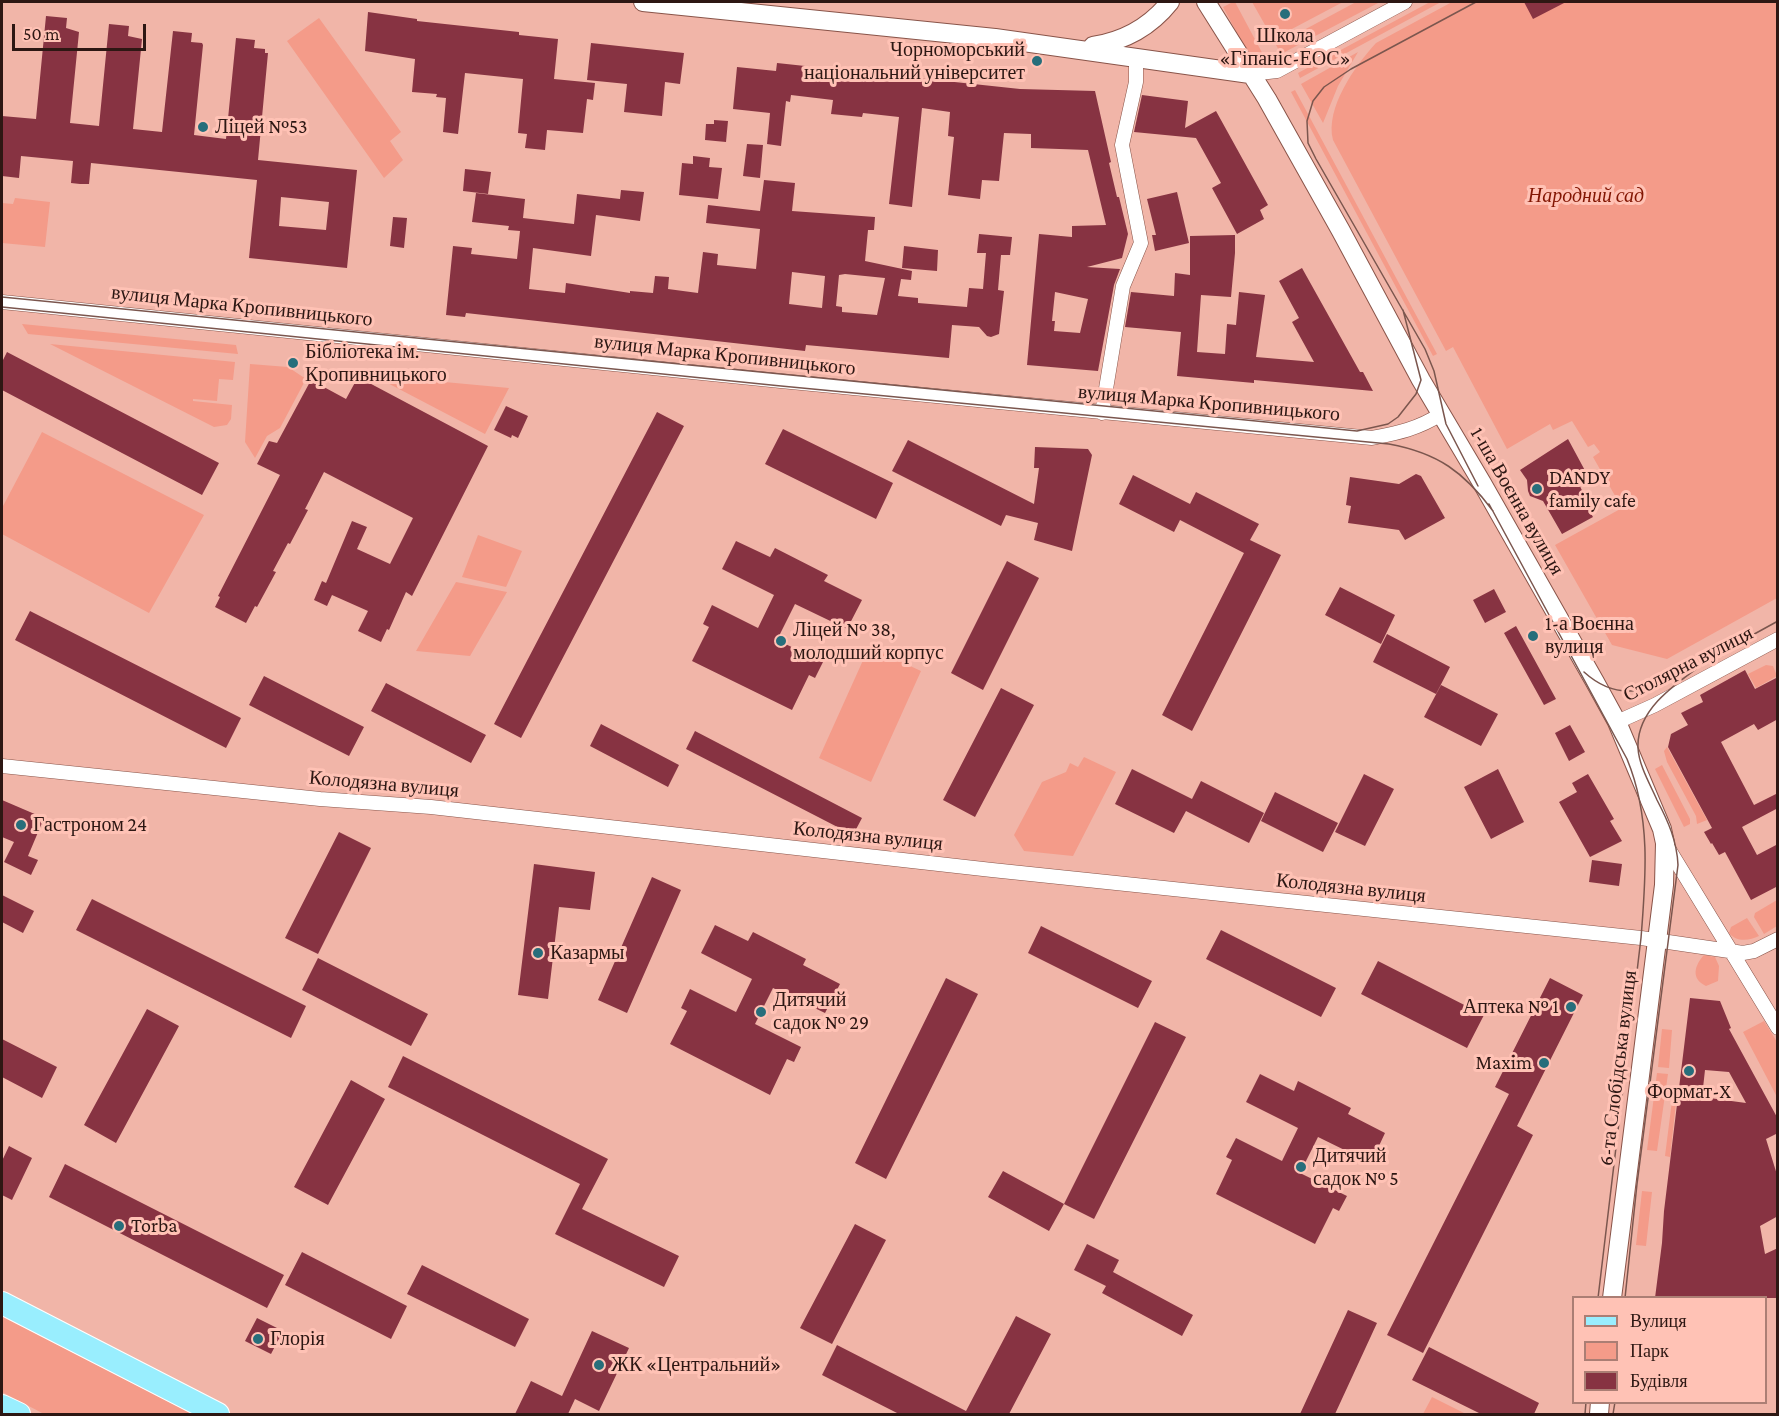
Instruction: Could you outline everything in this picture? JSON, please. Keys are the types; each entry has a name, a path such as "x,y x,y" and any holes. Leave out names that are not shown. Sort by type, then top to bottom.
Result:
{"main road":[{"path":"2,1303 218,1414"},
{"path":"2,1406 19,1414"}],"street":[{"path":"643,2 1079,49 1250,74 1277,71 1405,2"},
{"path":"1079,49 1109,43 1131,35 1146,26 1170,2"},
{"name":"1-ша Воєнна вулиця","path":"1206,2 1267,99 1441,414 1617,722 1657,815 1665,843 1778,1028"},
{"path":"1102,413 1123,286 1140,243 1122,145 1136,82 1136,58"},
{"name":"вулиця Марка Кропивницького","path":"2,302 1372,438 1402,433 1423,425 1441,414"},
{"name":"Столярна вулиця","path":"1617,722 1655,705 1778,639"},
{"name":"Колодязна вулиця","path":"2,766 320,799 443,808 992,870 1656,940 1743,953 1754,951 1778,939"},
{"name":"6-та Слобідська вулиця","path":"1612,1296 1664,885 1665,843"}],"green space":[{"path":"1233,2 1267,62 1260,64 1251,59 1223,7"},
{"path":"1252,2 1343,2 1273,39"},
{"path":"1356,2 1380,2 1281,54 1276,45"},
{"path":"1430,2 1441,2 1300,78 1298,73"},
{"name":"Народний сад","path":"1452,2 1777,2 1777,598 1667,659 1612,645 1555,545 1622,508 1593,457 1600,452 1594,444 1588,447 1572,421 1553,430 1550,424 1507,449 1453,347 1446,351 1333,140 1333,115 1338,101 1351,75 1368,52 1376,43"},
{"path":"319,18 401,132 390,141 403,160 384,178 287,41"},
{"path":"1358,52 1338,86 1323,123 1301,84"},
{"path":"1295,90 1437,354 1433,356 1291,92"},
{"path":"15,198 50,202 45,247 2,243 2,203 13,204"},
{"path":"22,324 236,345 238,354 28,334"},
{"path":"50,344 235,362 233,380 219,379 217,401 193,399 193,401 232,405 231,419 227,425 214,427"},
{"path":"250,364 288,367 306,379 280,428 267,436 255,458 245,442"},
{"path":"380,376 509,388 485,434 378,378"},
{"path":"42,432 204,515 149,613 2,534 2,508"},
{"path":"478,535 522,551 506,587 462,577"},
{"path":"456,582 507,592 470,656 416,651"},
{"path":"869,647 921,671 871,782 819,758"},
{"path":"1766,665 1773,666 1777,676 1756,688 1748,674"},
{"path":"1667,747 1707,820 1697,824 1696,816 1667,762 1664,751"},
{"path":"1084,757 1116,772 1073,856 1024,851 1014,835 1042,782 1066,772 1070,763 1078,767"},
{"path":"1662,765 1690,819 1690,824 1684,827 1655,769"},
{"path":"1777,900 1777,926 1764,934 1754,917 1755,913"},
{"path":"1747,918 1759,936 1743,940 1729,933 1731,927"},
{"path":"1704,955 1715,957 1719,966 1718,981 1706,986 1696,976 1696,968"},
{"path":"1764,1021 1777,1042 1777,1097 1743,1032"},
{"path":"1662,1029 1672,1030 1669,1068 1658,1067"},
{"path":"1657,1073 1668,1074 1657,1151 1647,1150"},
{"path":"1674,1085 1678,1085 1670,1157 1665,1156"},
{"path":"1642,1191 1652,1192 1646,1246 1636,1245"},
{"path":"2,1316 192,1414 44,1414 2,1392"},
{"path":"1432,1397 1466,1414 1423,1414"}],"building":[{"path":"1524,2 1566,2 1533,19"},
{"path":"368,12 417,19 417,21 519,32 519,35 558,39 554,79 595,83 593,100 587,99 583,133 547,130 545,150 525,148 527,134 518,133 523,79 465,73 458,134 443,132 446,98 436,97 437,94 412,92 415,59 365,51"},
{"path":"46,16 67,18 66,28 79,32 70,123 99,126 109,24 129,26 128,36 142,39 133,129 162,132 173,31 192,33 191,42 203,45 194,135 226,139 236,38 255,40 254,48 265,49 265,53 268,53 258,160 357,170 347,268 249,258 257,180 91,163 89,184 80,184 71,183 73,161 21,156 19,178 2,176 2,116 36,119","holes":["281,197 329,202 326,230 279,226"]},
{"path":"591,43 684,53 680,84 665,82 662,116 624,112 627,84 587,80"},
{"path":"777,63 1020,89 1095,91 1111,162 1109,163 1128,234 1122,258 1087,267 1120,269 1114,285 1098,371 1027,365 1039,234 1072,237 1072,226 1106,225 1088,150 1031,148 1031,134 1004,133 999,181 982,180 980,199 948,195 954,137 948,136 950,112 922,108 912,207 889,204 899,117 863,113 862,117 831,114 833,100 791,95 790,102 786,101 781,146 767,144 770,113 733,109 737,67 776,71","holes":["1055,292 1088,299 1080,333 1054,331 1055,321 1052,321"]},
{"path":"1142,95 1188,101 1185,128 1216,111 1268,205 1260,210 1264,219 1237,234 1212,188 1221,183 1196,138 1134,132"},
{"path":"714,120 728,121 726,142 705,140 706,124 714,124"},
{"path":"747,144 763,145 760,178 743,176"},
{"path":"693,156 710,158 709,167 722,168 718,199 679,195 682,163 693,164"},
{"path":"465,169 491,172 488,194 463,191"},
{"path":"764,180 795,183 792,211 875,217 874,230 868,230 865,261 912,271 911,280 901,279 898,296 918,298 918,303 967,307 969,288 983,289 986,253 977,253 979,234 1012,237 1010,255 1001,255 998,290 1004,291 999,334 991,337 979,327 952,325 949,358 806,345 805,351 466,313 465,317 446,315 453,246 472,248 471,254 517,259 520,231 508,230 509,226 472,222 476,193 525,199 523,218 574,224 577,194 620,199 621,190 644,192 640,221 596,215 591,256 533,248 529,289 565,293 566,283 630,293 630,291 653,293 655,276 669,277 668,289 698,293 703,252 718,254 717,265 756,269 760,229 706,223 708,205 760,211","holes":["792,272 825,276 822,308 789,304","839,275 885,278 877,315 842,312 842,307 836,306"]},
{"path":"1177,192 1189,243 1155,251 1152,235 1156,235 1147,199"},
{"path":"393,217 407,218 404,248 390,246"},
{"path":"1235,235 1231,297 1201,295 1197,352 1225,354 1227,324 1236,325 1239,292 1265,295 1256,357 1314,362 1292,322 1299,318 1279,281 1302,268 1373,391 1254,380 1254,383 1177,376 1181,332 1125,327 1131,292 1174,296 1175,273 1190,275 1190,236"},
{"path":"904,246 938,250 937,271 902,268"},
{"path":"7,352 219,463 202,495 2,390 2,362"},
{"path":"358,377 488,446 412,596 406,592 381,642 358,631 368,611 332,595 327,606 314,600 322,581 326,583 352,521 367,527 357,549 390,564 413,518 324,472 305,509 308,510 273,571 276,572 246,623 215,607 220,597 218,596 280,475 257,464 269,441 277,443 311,380 346,399"},
{"path":"506,406 528,416 518,438 512,435 511,438 494,430"},
{"path":"657,412 684,426 521,738 494,724"},
{"path":"783,429 893,483 876,519 765,464"},
{"path":"1568,439 1589,478 1579,484 1585,497 1582,498 1593,517 1562,534 1543,501 1530,496 1527,480 1520,470"},
{"path":"908,440 1034,504 1039,468 1034,468 1035,447 1088,449 1092,455 1072,551 1034,540 1038,523 1006,515 1001,526 892,471"},
{"path":"1416,474 1421,476 1445,518 1405,540 1399,530 1348,523 1351,506 1346,505 1350,477 1399,484"},
{"path":"1133,475 1190,504 1196,492 1259,524 1250,540 1281,555 1192,731 1162,715 1244,553 1180,520 1174,532 1119,504"},
{"path":"736,541 770,557 775,548 828,575 824,581 862,600 847,629 795,604 777,640 823,662 815,678 809,675 792,710 692,661 709,627 703,624 712,605 758,628 774,595 722,569"},
{"path":"1007,561 1039,578 983,690 951,673"},
{"path":"1340,587 1395,615 1381,644 1325,615"},
{"path":"1494,589 1506,612 1485,623 1473,600"},
{"path":"30,611 241,718 226,748 15,640"},
{"path":"1516,626 1556,699 1544,705 1504,633"},
{"path":"1387,634 1450,667 1436,694 1373,662"},
{"path":"1745,670 1755,689 1778,677 1778,719 1758,730 1754,724 1721,742 1754,805 1778,793 1778,808 1742,827 1757,855 1778,844 1778,886 1751,900 1725,852 1719,855 1704,832 1712,828 1668,747 1671,734 1688,725 1681,713 1703,702 1700,695"},
{"path":"264,676 364,727 349,756 249,705"},
{"path":"386,683 486,735 471,763 371,711"},
{"path":"1441,685 1498,714 1481,746 1424,717"},
{"path":"1001,688 1034,705 975,817 943,800"},
{"path":"601,724 679,765 668,787 590,746"},
{"path":"1570,725 1585,752 1569,761 1555,733"},
{"path":"695,731 862,818 853,835 686,749"},
{"path":"1132,769 1192,799 1201,781 1264,813 1249,843 1186,811 1174,833 1115,804"},
{"path":"1498,769 1524,822 1491,839 1464,787"},
{"path":"1364,774 1394,789 1365,846 1335,832"},
{"path":"1588,774 1614,819 1610,821 1622,841 1590,857 1559,802 1577,792 1572,783"},
{"path":"1275,792 1338,823 1323,852 1261,821"},
{"path":"2,800 44,818 28,856 38,860 31,875 4,862 14,842 2,837"},
{"path":"339,832 371,848 318,954 285,938"},
{"path":"1592,860 1622,864 1619,886 1589,882"},
{"name":"Казармы","path":"534,864 595,872 590,910 559,907 548,999 518,995"},
{"name":"Казармы","path":"652,877 681,890 627,1013 598,1000"},
{"path":"2,895 34,911 23,933 2,922"},
{"path":"92,899 306,1006 291,1038 76,930"},
{"path":"715,925 748,941 753,932 806,959 803,965 840,984 825,1013 773,988 755,1024 801,1047 794,1062 787,1059 770,1095 670,1044 687,1011 681,1008 690,989 736,1012 752,979 701,953"},
{"path":"1041,926 1152,981 1138,1008 1028,953"},
{"path":"1221,930 1336,988 1321,1017 1206,959"},
{"path":"318,958 428,1014 411,1046 302,990"},
{"path":"1378,961 1484,1015 1467,1048 1361,994"},
{"path":"946,978 978,994 886,1179 855,1163"},
{"path":"1550,978 1583,995 1517,1126 1533,1135 1423,1353 1387,1335 1509,1094 1495,1087"},
{"path":"1690,998 1720,1001 1731,1028 1729,1029 1778,1119 1778,1133 1766,1139 1778,1178 1778,1216 1760,1226 1765,1254 1778,1248 1778,1298 1767,1298 1767,1296 1655,1296","holes":["1705,1070 1729,1072 1746,1103 1702,1097"]},
{"path":"147,1009 179,1026 116,1143 84,1125"},
{"path":"1155,1022 1186,1037 1094,1219 1064,1204"},
{"path":"2,1039 57,1067 42,1098 2,1077"},
{"path":"403,1056 608,1159 582,1209 679,1256 664,1287 555,1234 580,1184 388,1087"},
{"path":"1260,1074 1294,1091 1298,1081 1351,1108 1348,1114 1385,1133 1371,1163 1318,1137 1300,1173 1347,1196 1339,1211 1333,1208 1315,1244 1216,1194 1232,1160 1226,1157 1236,1138 1282,1161 1298,1128 1246,1102"},
{"path":"351,1080 385,1099 328,1205 294,1187"},
{"path":"9,1146 32,1158 12,1200 2,1195 2,1161"},
{"path":"65,1164 284,1275 267,1308 49,1197"},
{"path":"1003,1171 1064,1204 1049,1231 988,1197"},
{"path":"855,1224 886,1240 832,1344 800,1328"},
{"path":"1087,1244 1119,1260 1113,1272 1193,1315 1182,1336 1102,1293 1106,1286 1074,1270"},
{"path":"302,1252 407,1306 391,1339 285,1285"},
{"path":"422,1265 529,1319 515,1347 407,1294"},
{"path":"1348,1310 1377,1323 1335,1414 1300,1414"},
{"path":"1016,1316 1051,1334 1009,1414 899,1414 822,1375 837,1345 966,1411"},
{"path":"257,1318 283,1331 271,1354 245,1341"},
{"name":"ЖК «Центральний»","path":"592,1331 629,1348 599,1411 575,1399 568,1414 515,1414 531,1381 562,1396"},
{"path":"1429,1347 1539,1403 1534,1414 1481,1414 1412,1380"}],"tram line":[{"path":"1476,2 1351,69 1324,87 1313,101 1307,121 1308,143 1316,159 1425,349 1434,371 1446,424 1478,486"},
{"path":"2,297 1357,431 1388,424 1398,417 1416,394 1421,380 1403,310"},
{"path":"2,307 781,386 1389,444 1422,453 1448,466 1471,485 1493,511"},
{"path":"1489,504 1627,759 1640,803 1645,847 1641,938 1598,1296"},
{"path":"1707,660 1778,621"},
{"path":"1625,1296 1637,1184 1678,865 1671,831 1640,761 1638,748 1640,733 1645,719 1664,694 1714,656"},
{"path":"1584,672 1608,687 1631,691 1655,686 1680,674"},
{"path":"1585,1414 1586,1404"},
{"path":"1613,1414 1615,1404"}],"place":[{"name":"Школа «Гіпаніс-ЕОС»","path":"1285,14"},
{"name":"Чорноморський національний університет","path":"1037,61"},
{"name":"Ліцей №53","path":"203,127"},
{"name":"Бібліотека ім. Кропивницького","path":"293,363"},
{"name":"DANDY family cafe","path":"1537,489"},
{"name":"1-а Воєнна вулиця","path":"1533,636"},
{"name":"Ліцей № 38, молодший корпус","path":"781,641"},
{"name":"Гастроном 24","path":"21,825"},
{"name":"Казармы","path":"538,953"},
{"name":"Аптека № 1","path":"1571,1007"},
{"name":"Дитячий садок № 29","path":"761,1012"},
{"name":"Maxim","path":"1544,1063"},
{"name":"Формат-X","path":"1689,1071"},
{"name":"Дитячий садок № 5","path":"1301,1167"},
{"name":"Torba","path":"119,1226"},
{"name":"Глорія","path":"258,1339"},
{"name":"ЖК «Центральний»","path":"599,1365"}]}
